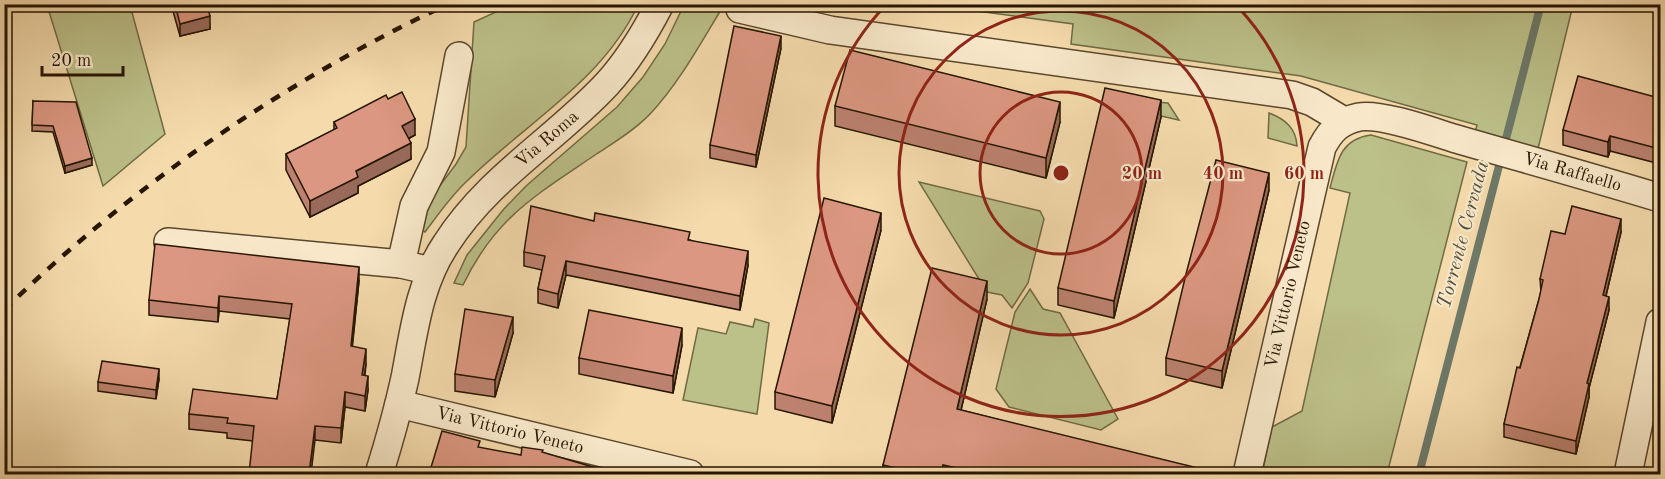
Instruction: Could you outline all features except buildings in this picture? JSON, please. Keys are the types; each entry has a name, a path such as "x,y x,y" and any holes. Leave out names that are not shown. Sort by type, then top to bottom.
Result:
{"street":[{"name":"Via Roma","path":"379,474 399,404 418,308 431,271 455,230 486,192 607,84 636,47 660,4"},
{"path":"740,9 830,30 1292,95 1312,102 1344,122"},
{"path":"401,264 414,206 441,152 459,56"},
{"name":"Via Raffaello","path":"1344,122 1362,117 1379,118 1660,198"},
{"name":"Via Vittorio Veneto","path":"1247,474 1322,147 1335,127 1344,122"},
{"path":"168,242 401,264 431,271"},
{"path":"1628,474 1650,412 1660,322"},
{"name":"Via Vittorio Veneto","path":"399,404 650,470 690,474"}],"green space":[{"path":"47,5 130,5 165,134 103,186"},
{"path":"511,5 638,5 623,32 583,80 466,182 425,232 423,230 430,199 466,147 474,22"},
{"path":"684,5 724,5 690,61 661,102 632,130 520,208 490,241 463,285 454,283 467,255 503,210 526,186 617,107 643,77 665,44"},
{"path":"932,5 1573,5 1535,161 1472,143 1477,125 1301,76 1071,44 1073,24"},
{"path":"1142,101 1168,103 1179,120 1143,112"},
{"path":"1269,113 1289,125 1297,146 1268,138"},
{"path":"1371,135 1467,162 1387,474 1262,474 1272,427 1302,411 1350,193 1330,188 1335,169 1342,153 1352,141"},
{"path":"919,182 1040,211 1044,219 1028,283 1012,308 1002,295 987,292"},
{"path":"1030,289 1043,309 1060,313 1118,419 1101,430 1009,407 996,389 1015,312"},
{"path":"755,319 769,323 757,414 683,400 698,328 726,334 730,322 753,327"}],"waterway":[{"name":"Torrente Cervada","path":"1419,474 1541,4"}],"railway":[{"path":"4,310 105,220 214,139 270,101 328,67 448,4"}]}
